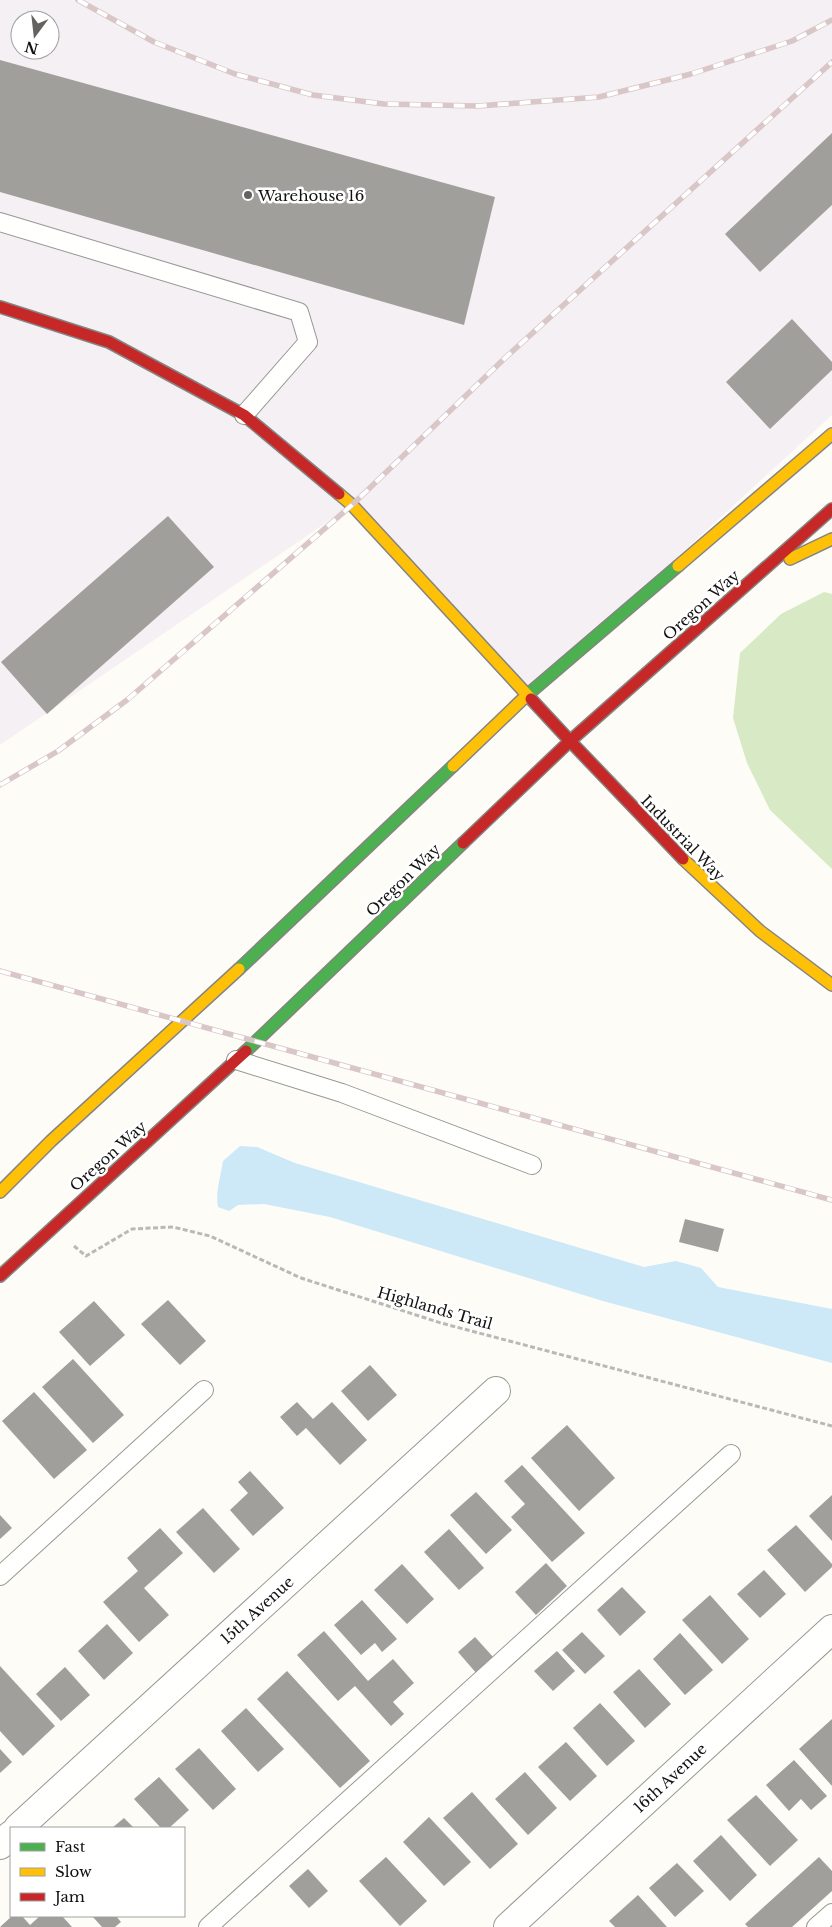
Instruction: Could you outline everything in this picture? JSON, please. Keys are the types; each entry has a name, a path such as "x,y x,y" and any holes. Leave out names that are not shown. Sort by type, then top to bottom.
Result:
{"main road":[{"name":"Industrial Way","path":"0,308 109,342 244,415 352,504 526,696 716,893 748,923 794,960 832,985"},
{"path":"0,1192 51,1141 184,1022 526,696 832,434"},
{"name":"Oregon Way","path":"0,1276 236,1060 570,742 832,509"},
{"path":"757,575 832,539"}],"street":[{"name":"15th Avenue","path":"19,1827 496,1391"},
{"name":"16th Avenue","path":"508,1927 832,1629"},
{"path":"0,1845 10,1836"}],"lane":[{"path":"0,222 299,312 308,342 244,415"},
{"path":"236,1060 342,1093 532,1164"},
{"path":"0,1576 204,1390"},
{"path":"208,1927 731,1454"},
{"path":"816,1927 832,1913"}],"path":[{"name":"Highlands Trail","path":"52,1229 86,1256 132,1229 173,1227 191,1231 210,1236 301,1278 441,1323 832,1426"}],"shaded area":[{"path":"0,0 832,0 832,415 526,696 352,505 0,745"}],"green space":[{"path":"824,592 832,594 832,869 770,810 747,763 733,718 740,653 781,614"}],"water":[{"path":"240,1146 257,1147 295,1163 644,1267 676,1261 701,1268 718,1287 832,1309 832,1363 603,1301 330,1217 264,1204 238,1205 229,1211 218,1207 218,1190 223,1161"}],"building":[{"name":"Warehouse 16","path":"0,60 495,197 464,325 0,192"},
{"path":"832,133 832,205 760,272 725,234"},
{"path":"792,319 832,362 832,370 770,429 726,382"},
{"path":"168,516 214,567 47,714 1,662"},
{"path":"685,1219 724,1229 718,1252 679,1242"},
{"path":"168,1300 206,1341 180,1365 141,1324"},
{"path":"94,1301 125,1335 90,1366 59,1332"},
{"path":"73,1359 124,1415 93,1443 42,1387"},
{"path":"370,1365 397,1395 368,1421 341,1391"},
{"path":"34,1392 87,1450 54,1479 2,1421"},
{"path":"297,1402 313,1419 332,1402 367,1440 340,1465 306,1428 297,1436 280,1417"},
{"path":"567,1425 615,1478 579,1511 531,1458"},
{"path":"522,1465 585,1533 552,1562 511,1517 525,1504 504,1481"},
{"path":"250,1471 284,1508 253,1536 230,1510 248,1493 238,1482"},
{"path":"476,1492 512,1530 486,1554 450,1515"},
{"path":"832,1495 832,1541 809,1516"},
{"path":"203,1508 240,1549 214,1573 176,1532"},
{"path":"0,1515 12,1528 0,1539"},
{"path":"796,1525 832,1564 832,1567 805,1592 767,1550"},
{"path":"160,1528 183,1553 144,1588 169,1615 139,1642 103,1602 138,1571 127,1558"},
{"path":"449,1529 484,1568 459,1590 424,1552"},
{"path":"546,1563 567,1586 536,1615 515,1592"},
{"path":"402,1564 434,1599 407,1624 374,1590"},
{"path":"764,1570 786,1594 760,1618 737,1594"},
{"path":"622,1587 646,1612 620,1636 597,1610"},
{"path":"710,1595 749,1639 722,1664 682,1620"},
{"path":"362,1600 397,1639 382,1652 375,1643 361,1655 334,1625"},
{"path":"107,1624 133,1653 104,1680 78,1651"},
{"path":"324,1631 368,1681 393,1659 414,1683 393,1702 404,1714 391,1726 355,1686 338,1701 297,1655"},
{"path":"582,1632 605,1656 585,1674 562,1650"},
{"path":"680,1633 713,1670 685,1695 653,1659"},
{"path":"475,1637 494,1658 477,1674 458,1652"},
{"path":"557,1651 575,1671 553,1691 534,1671"},
{"path":"0,1666 55,1726 23,1756 0,1731"},
{"path":"65,1667 90,1695 61,1721 36,1694"},
{"path":"639,1669 671,1704 645,1728 613,1692"},
{"path":"287,1671 370,1761 340,1788 257,1699"},
{"path":"600,1703 635,1741 607,1766 573,1728"},
{"path":"246,1708 284,1749 258,1772 221,1731"},
{"path":"832,1719 832,1786 799,1749"},
{"path":"566,1742 597,1776 570,1801 538,1767"},
{"path":"199,1748 236,1789 213,1810 175,1769"},
{"path":"0,1749 12,1762 0,1773"},
{"path":"794,1760 827,1796 811,1810 801,1799 789,1811 766,1785"},
{"path":"525,1772 557,1808 528,1835 495,1799"},
{"path":"159,1777 189,1810 170,1827 160,1827 134,1799"},
{"path":"472,1792 518,1844 490,1869 443,1818"},
{"path":"756,1795 798,1840 770,1866 727,1820"},
{"path":"429,1817 471,1862 444,1886 403,1842"},
{"path":"124,1818 133,1827 113,1827"},
{"path":"721,1835 757,1875 730,1901 693,1861"},
{"path":"386,1857 427,1901 400,1926 359,1881"},
{"path":"819,1857 832,1871 832,1891 792,1927 748,1927 745,1924"},
{"path":"677,1863 704,1891 675,1917 649,1888"},
{"path":"308,1869 328,1891 309,1908 289,1886"},
{"path":"638,1895 667,1927 615,1927 609,1921"},
{"path":"11,1917 23,1917 30,1925 39,1917 63,1917 72,1927 0,1927"},
{"path":"93,1917 117,1917 121,1922 115,1927 102,1927"}],"railway":[{"path":"78,0 154,42 235,74 313,95 384,104 478,106 599,97 691,74 792,41 832,20"},
{"path":"0,785 58,751 127,700 352,505 505,358 832,62"},
{"path":"0,971 832,1200"}],"traffic: fast":[{"path":"526,696 678,566"},
{"path":"239,969 453,766"},
{"path":"246,1051 463,843"}],"traffic: slow":[{"path":"678,566 832,434"},
{"path":"339,494 352,505 531,699"},
{"path":"790,559 832,539"},
{"path":"453,766 526,696"},
{"path":"683,859 760,931 832,985"},
{"path":"0,1192 51,1141 239,969"}],"traffic: jam":[{"path":"0,307 109,342 244,415 339,494"},
{"path":"531,699 570,741 832,509"},
{"path":"463,843 570,741 683,859"},
{"path":"0,1276 246,1051"}],"place":[{"name":"Warehouse 16","path":"248,195"}]}
